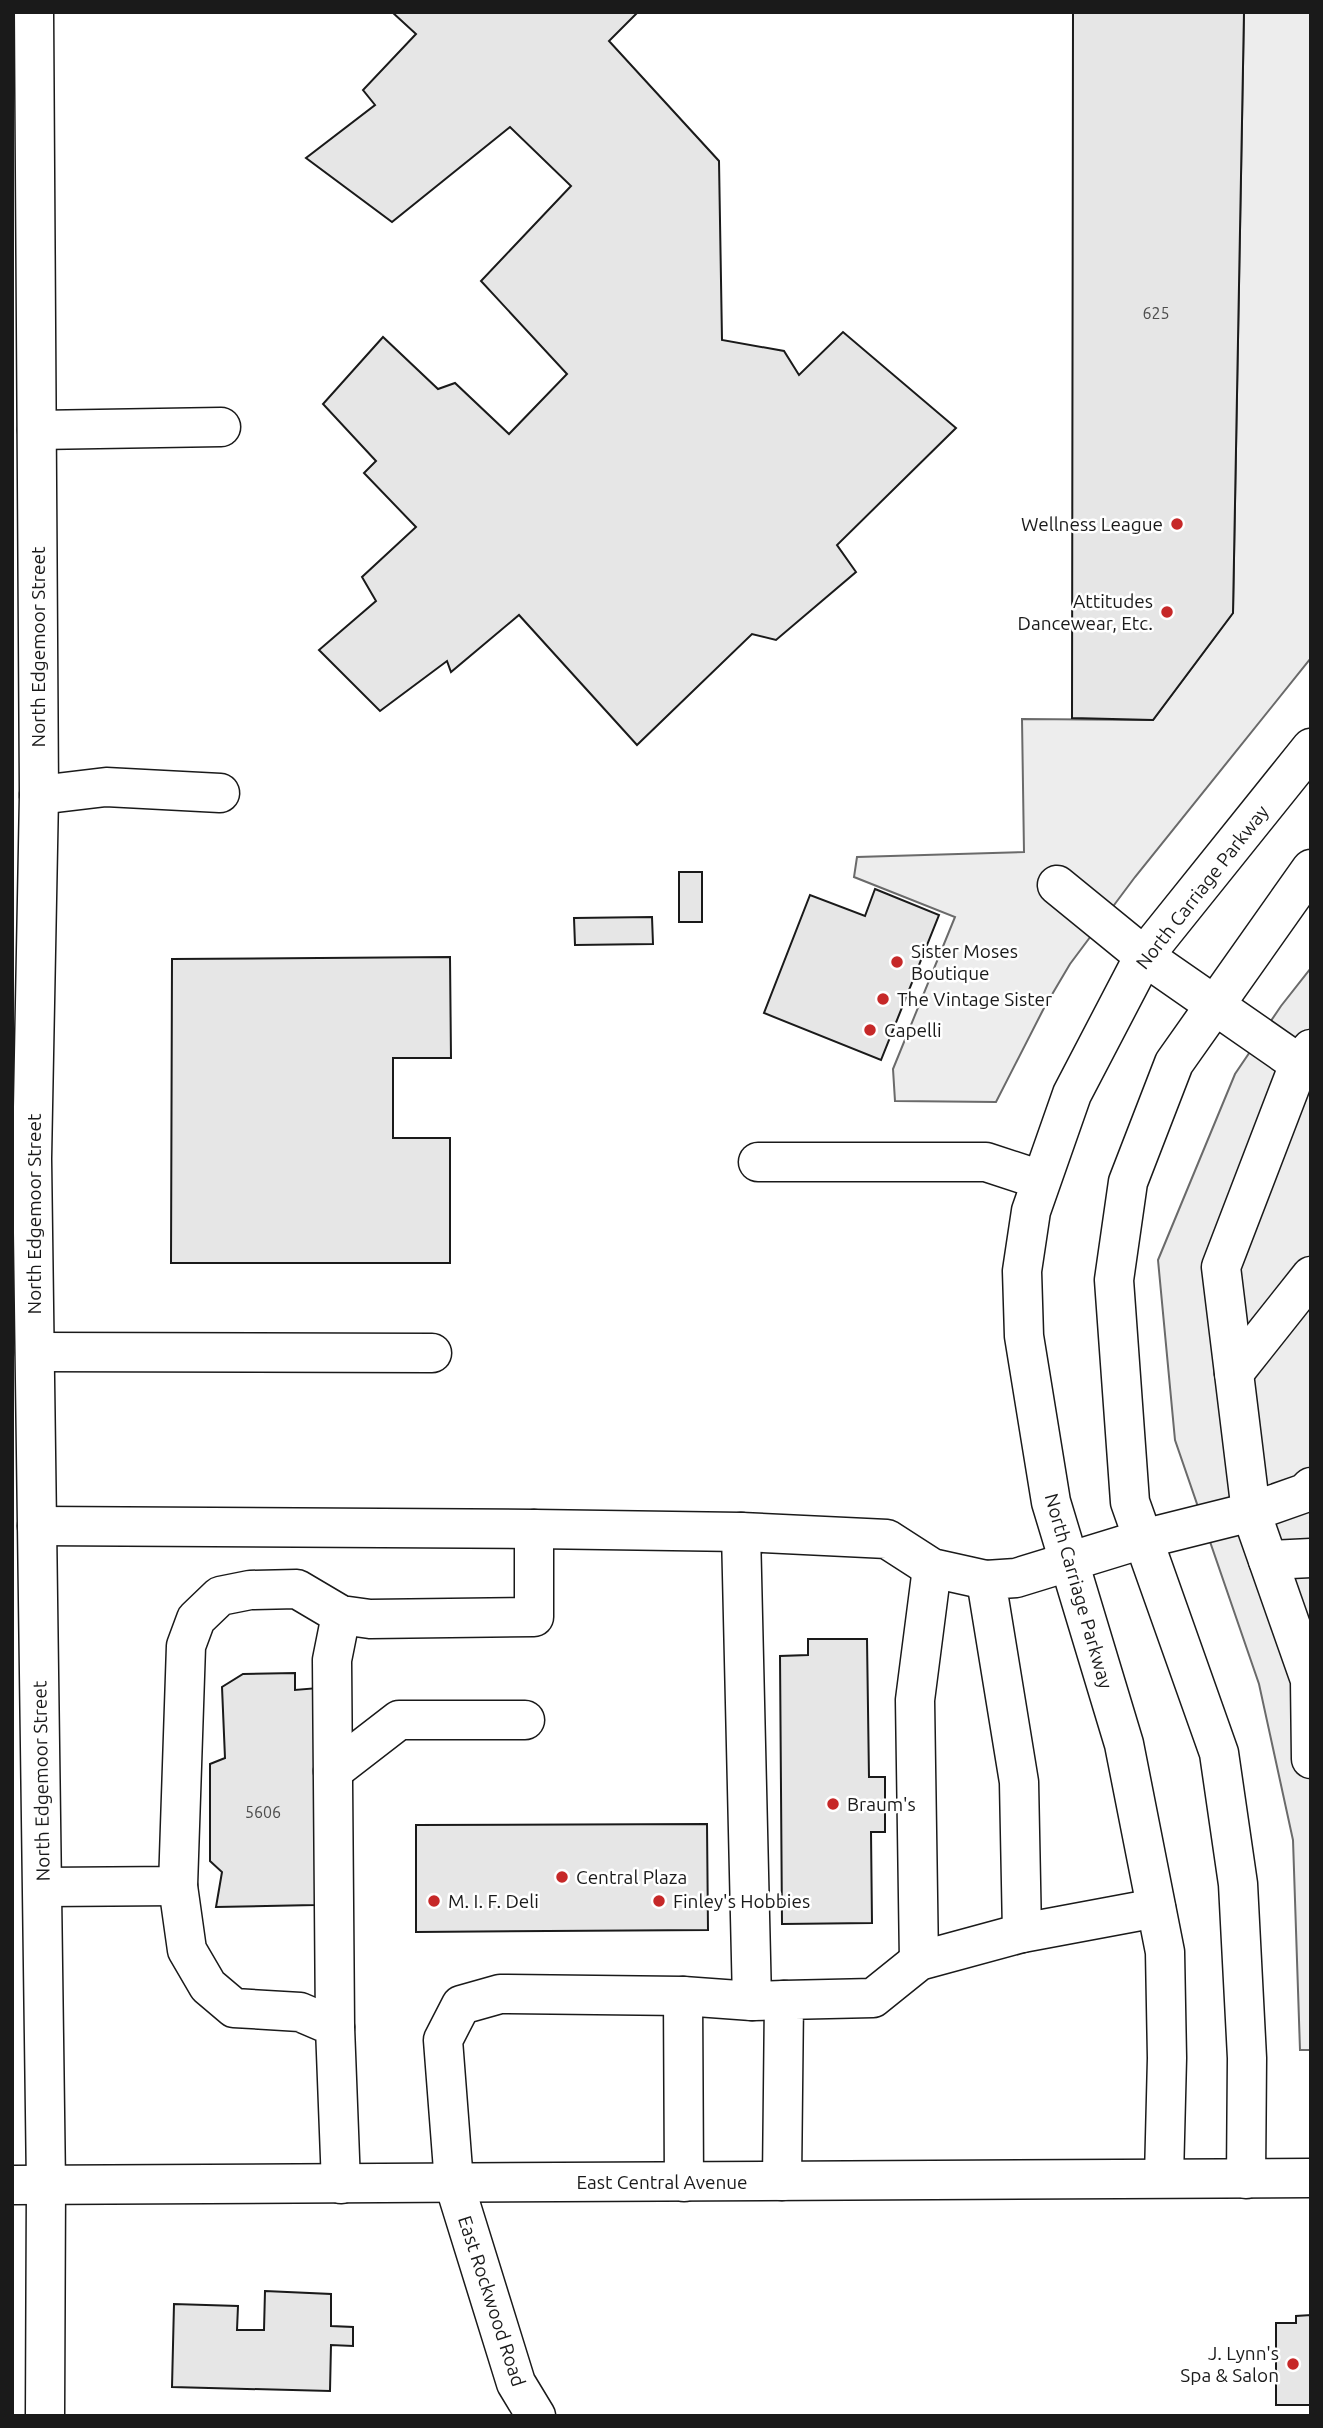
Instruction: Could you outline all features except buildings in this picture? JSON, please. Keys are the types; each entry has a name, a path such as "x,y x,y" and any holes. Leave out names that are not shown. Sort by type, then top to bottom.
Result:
{"street":[{"name":"North Edgemoor Street","path":"34,12 38,795 32,1159 37,1526 26,1708 43,1887 28,1954 29,2185 45,2416"},
{"path":"37,430 221,427"},
{"name":"North Carriage Parkway","path":"1164,2177 1167,2058 1165,1952 1124,1744 1051,1502 1024,1336 1023,1271 1031,1211 1072,1094 1144,956 1311,748"},
{"path":"38,795 106,787 220,793"},
{"path":"1246,2179 1247,2058 1239,1898 1219,1753 1130,1502 1114,1280 1128,1182 1174,1063 1311,869"},
{"path":"1057,885 1144,956 1214,1005 1307,1062 1221,1267 1251,1512 1310,1680 1311,1759"},
{"path":"758,1162 986,1162 1041,1180"},
{"path":"1234,1373 1311,1276"},
{"path":"35,1352 432,1353"},
{"path":"37,1526 741,1532 887,1539 932,1568 986,1580 1016,1578 1143,1539 1251,1512 1306,1493 1311,1487"},
{"path":"335,2027 300,2012 234,2008 208,1986 187,1950 178,1886 186,1646 197,1619 220,1596 250,1590 297,1589 341,1615 370,1619 534,1617 534,1529"},
{"path":"741,1532 768,2001 782,2181"},
{"path":"1268,1560 1311,1558"},
{"path":"932,1568 915,1700 919,1961 1022,1933 1156,1908"},
{"path":"986,1580 1019,1782 1022,1933"},
{"path":"341,1615 332,1660 335,2027 341,2184"},
{"path":"333,1771 399,1720 525,1720"},
{"path":"43,1887 178,1886"},
{"name":"East Rockwood Road","path":"536,2416 516,2383 454,2183 443,2040 461,2006 500,1994 683,1996 768,2001 873,1998 919,1961"},
{"path":"683,1996 684,2182"},
{"name":"East Central Avenue","path":"29,2185 1311,2178"}],"shaded area":[{"path":"1244,12 1311,12 1311,658 1135,877 1070,964 1044,1008 996,1102 895,1101 893,1069 955,917 854,877 857,857 1024,852 1022,719 1153,720 1233,613"},
{"path":"1311,968 1311,2050 1300,2050 1293,1840 1259,1684 1175,1440 1158,1260 1235,1074 1281,1006"}],"place":[{"name":"Wellness League","path":"1177,524"},
{"name":"Attitudes Dancewear, Etc.","path":"1167,612"},
{"name":"Sister Moses Boutique","path":"897,962"},
{"name":"The Vintage Sister","path":"883,999"},
{"name":"Capelli","path":"870,1030"},
{"name":"Braum's","path":"833,1804"},
{"name":"Central Plaza","path":"562,1877"},
{"name":"M. I. F. Deli","path":"434,1901"},
{"name":"Finley's Hobbies","path":"659,1901"},
{"name":"J. Lynn's Spa & Salon","path":"1293,2364"}]}
